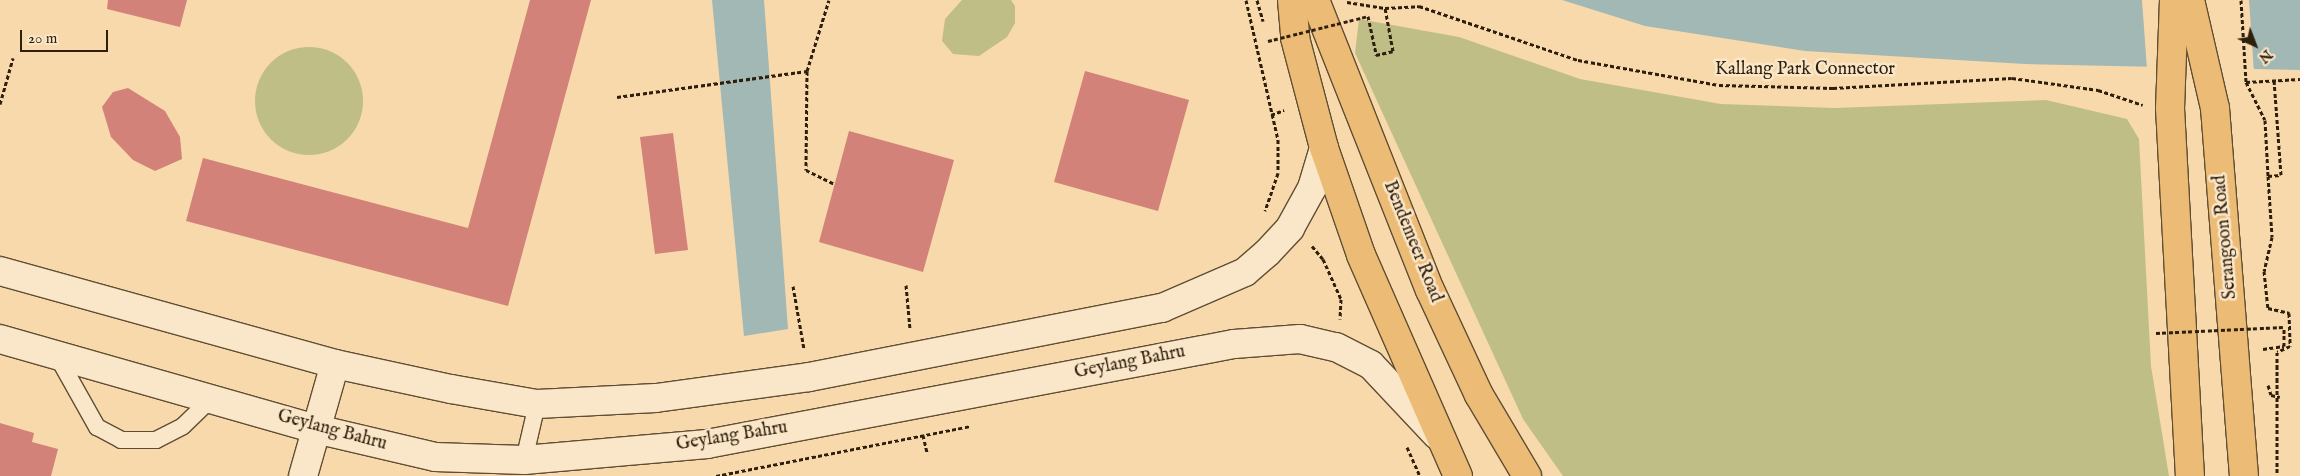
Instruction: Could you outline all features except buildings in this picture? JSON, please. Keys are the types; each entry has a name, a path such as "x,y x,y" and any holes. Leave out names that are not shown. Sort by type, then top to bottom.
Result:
{"main road":[{"path":"1292,0 1295,38 1324,148 1361,255 1437,435 1458,476"},
{"name":"Bendemeer Road","path":"1315,0 1430,290 1479,395 1527,476"},
{"path":"2174,0 2159,108 2190,476"},
{"name":"Serangoon Road","path":"2190,0 2215,108 2244,476"},
{"path":"0,271 336,364 537,404 656,398 809,377 1162,308 1245,272 1290,228 1312,188 1324,148"},
{"name":"Geylang Bahru","path":"0,339 316,429 435,457 524,460 707,444 1234,344 1300,339 1336,347 1371,365 1437,435"},
{"path":"303,476 336,364"}],"lane":[{"path":"56,354 97,426 121,440 156,440 183,426 212,398"},
{"path":"524,460 537,404"}],"path":[{"path":"829,0 807,71 806,170 835,184"},
{"path":"1246,0 1278,140 1278,173 1264,210 1290,228 1323,259 1341,299 1336,347"},
{"name":"Kallang Park Connector","path":"1344,0 1385,8 1419,6 1578,60 1726,86 1833,88 2012,78 2098,90 2159,108"},
{"path":"2241,0 2246,82 2265,120 2272,237 2264,271 2268,308 2289,314 2290,346 2277,352 2280,397 2274,417 2277,476"},
{"path":"1268,41 1368,16 1376,55 1393,51 1385,8"},
{"path":"0,104 13,58"},
{"path":"617,97 720,81 807,71"},
{"path":"2268,176 2280,175 2274,80"},
{"path":"2246,82 2300,80"},
{"path":"1271,115 1284,111"},
{"path":"906,285 913,357"},
{"path":"793,286 809,377"},
{"path":"2156,333 2284,328 2284,346 2263,348 2264,355"},
{"path":"2266,379 2271,395 2280,397"},
{"path":"923,436 927,452"}],"shaded area":[{"path":"962,0 1011,0 1015,6 1015,23 1007,37 979,56 953,54 942,41 945,19"},
{"path":"1359,19 1459,37 1580,79 1721,104 1835,108 2046,100 2127,119 2139,139 2151,366 2169,476 1563,476 1523,419 1355,53"},
{"path":"309,47 330,51 347,63 359,80 363,101 359,122 347,139 330,151 309,155 288,151 271,139 259,122 255,101 259,80 271,63 288,51"}],"water":[{"path":"712,0 764,0 788,329 744,336"},
{"path":"1562,0 2300,0 2300,70 2025,64 1805,51 1645,26"}],"pier":[{"path":"2142,0 2249,0 2254,72 2147,69"}]}
